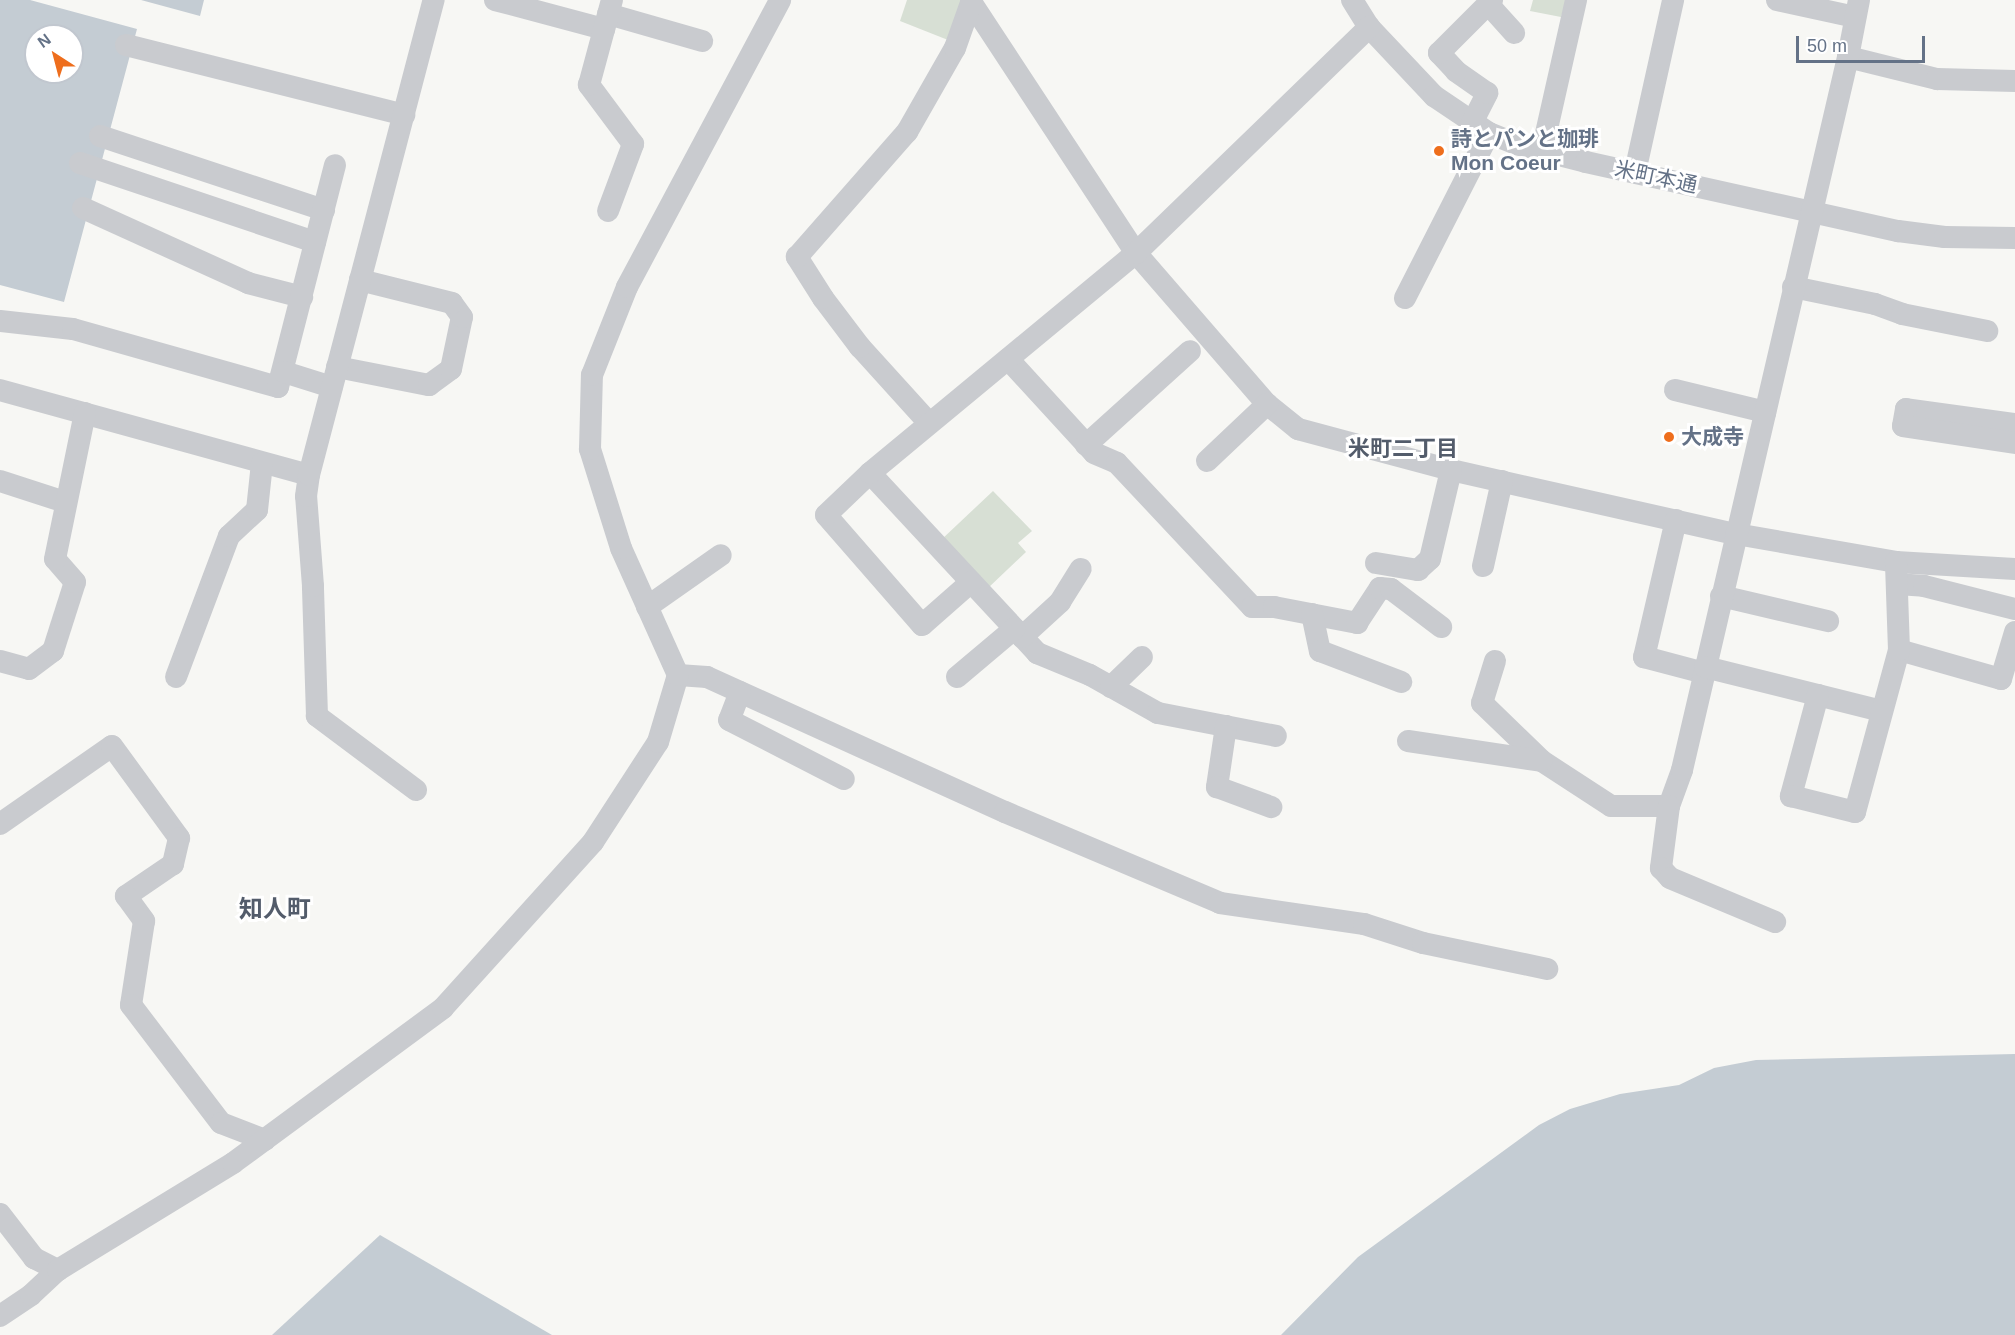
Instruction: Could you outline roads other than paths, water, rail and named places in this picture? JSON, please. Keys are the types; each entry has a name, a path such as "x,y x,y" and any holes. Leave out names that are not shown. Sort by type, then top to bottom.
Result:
{"street":[{"path":"416,790 317,716 313,586 306,496 309,476 434,0"},
{"path":"495,0 608,14 702,41"},
{"path":"0,1316 31,1295 58,1270 233,1164 443,1008 593,842 658,742 678,675 621,548 590,449 592,375 627,287 780,0"},
{"name":"米町本通","path":"1352,0 1369,27 1434,96 1480,128 1542,151 1898,231 1945,237 2015,238"},
{"path":"1542,151 1576,0"},
{"path":"1635,172 1673,0"},
{"path":"1775,922 1670,878 1661,868 1669,806 1682,770 1848,57 1857,8 1777,0"},
{"path":"929,423 860,347 823,298 797,257 907,132 955,48 971,1"},
{"path":"971,1 1136,253 1267,404 1298,429 1451,470 1676,520 1897,573 1924,586 2015,609"},
{"path":"1405,298 1480,128 1487,93 1456,71 1439,53 1490,2 1514,33"},
{"path":"608,14 589,85 633,144 608,212"},
{"path":"971,582 922,624 826,515 870,472 1136,253 1369,27"},
{"path":"126,45 404,115"},
{"path":"1848,57 1937,79 2015,81"},
{"path":"100,136 324,210"},
{"path":"80,163 315,242"},
{"path":"0,321 73,329 278,387 284,372 335,165"},
{"path":"83,208 248,283 302,297"},
{"path":"284,372 429,385 451,369 462,317 452,303 360,280"},
{"path":"1793,287 1875,304 1902,314 1987,330"},
{"path":"1086,445 1190,351"},
{"path":"1008,359 1094,453 1117,463 1252,607 1274,607 1357,623 1380,588 1391,589 1441,627"},
{"path":"0,390 309,476"},
{"path":"1675,390 1764,412"},
{"path":"1207,461 1267,404"},
{"path":"2015,424 1906,409 1903,426 2015,443"},
{"path":"0,661 29,669 53,651 75,582 55,559 85,413"},
{"path":"176,677 229,536 257,510 262,462"},
{"path":"1376,563 1418,570 1430,559 1451,470"},
{"path":"870,472 1037,653 1090,675 1158,713 1276,736"},
{"path":"0,481 65,502"},
{"path":"1483,566 1502,481"},
{"path":"1676,520 1644,657 1882,711"},
{"path":"647,607 721,555"},
{"path":"957,677 1060,602 1081,569"},
{"path":"1897,573 2015,569"},
{"path":"1818,695 1791,796 1855,812 1899,650 1897,573"},
{"path":"1721,596 1828,621"},
{"path":"1312,614 1320,651 1401,682"},
{"path":"1899,650 2001,679 2015,632"},
{"path":"1111,687 1142,657"},
{"path":"1495,661 1482,703 1542,761 1611,806 1669,806"},
{"path":"678,675 707,677 1005,812 1220,903 1364,924 1423,943 1548,969"},
{"path":"740,692 729,720 844,779"},
{"path":"1226,726 1217,787 1271,807"},
{"path":"1408,741 1542,761"},
{"path":"0,824 112,746 179,838 173,864 126,896 144,921 131,1005 220,1123 265,1140"},
{"path":"0,1214 34,1258 58,1270"}],"place":[{"name":"詩とパンと珈琲 Mon Coeur","path":"1439,151"},
{"name":"大成寺","path":"1669,437"}],"district":[{"name":"米町二丁目","path":"1403,449"},
{"name":"知人町","path":"275,909"}]}
